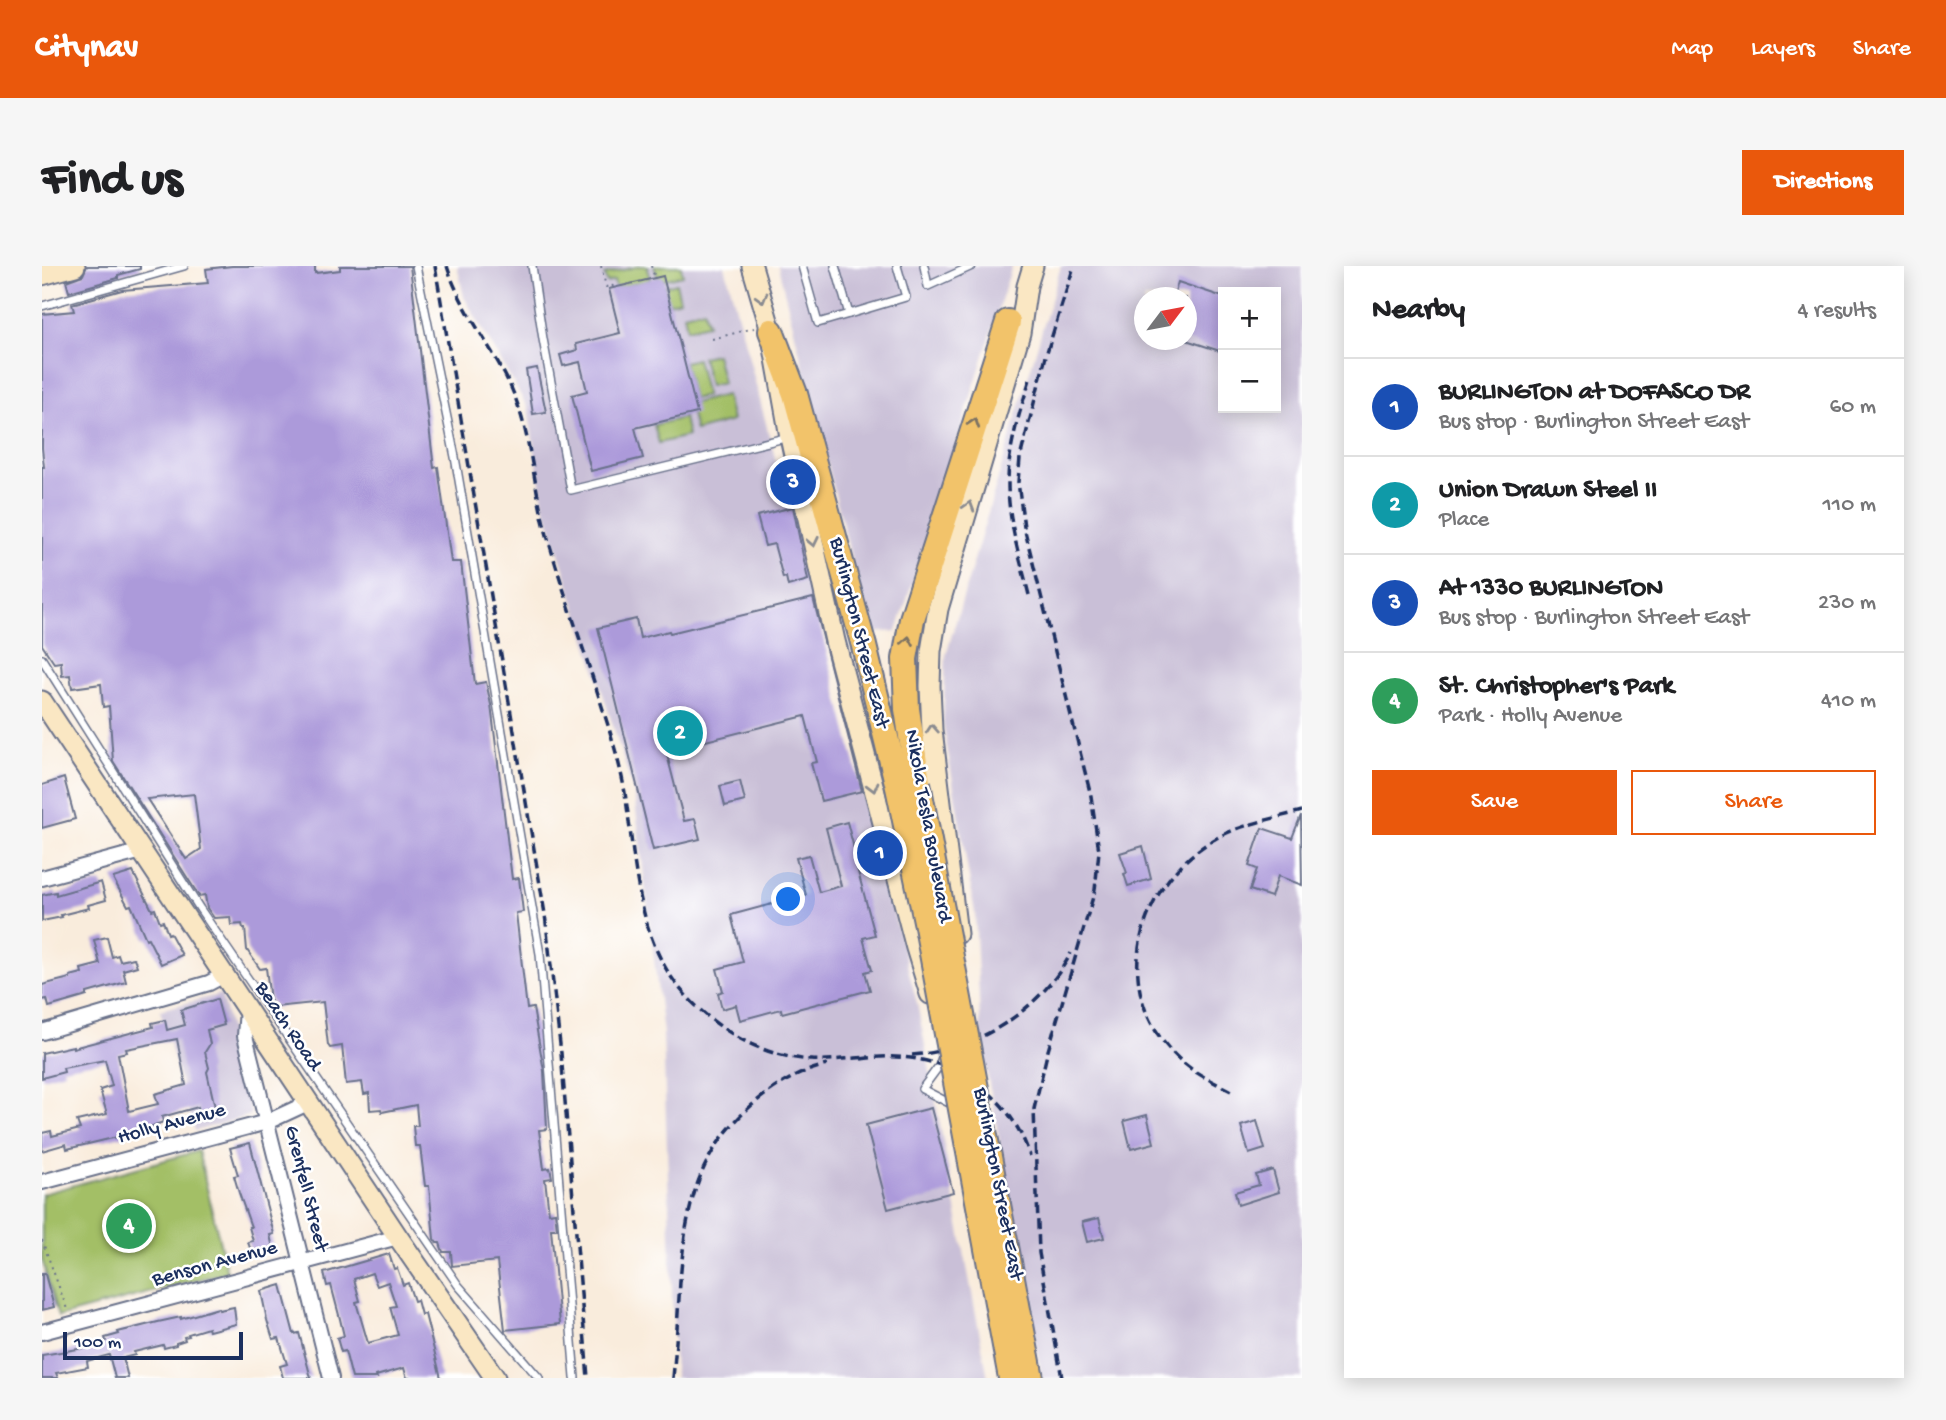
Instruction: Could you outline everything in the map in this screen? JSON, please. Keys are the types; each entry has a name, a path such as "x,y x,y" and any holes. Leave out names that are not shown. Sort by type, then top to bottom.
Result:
{"highway":[{"name":"Nikola Tesla Boulevard","path":"1008,322 912,619 905,671 908,785 945,1023 1011,1378"},
{"name":"Nikola Tesla Boulevard","path":"770,327 798,405 864,646 908,785 1031,1378"}],"main road":[{"path":"42,275 75,266"},
{"name":"Burlington Street East","path":"752,266 770,327 790,437 835,641 916,948 944,1037 1011,1378"},
{"name":"Burlington Street East","path":"1025,1378 970,1046 932,730 930,686 931,651 938,609 1020,333 1027,286 1034,266"},
{"name":"Nikola Tesla Boulevard","path":"1008,322 1027,286"},
{"name":"Beach Road","path":"42,701 51,728 142,850 398,1237 495,1378"}],"street":[{"path":"42,878 142,850"},
{"path":"42,1032 209,983 224,975"},
{"name":"Grenfell Street","path":"247,1009 245,1036 331,1378"},
{"name":"Holly Avenue","path":"42,1182 267,1122 310,1102"},
{"name":"Benson Avenue","path":"42,1332 398,1237"}],"lane":[{"path":"42,306 184,266"},
{"path":"416,266 455,457 540,954 575,1378"},
{"path":"532,266 542,339 571,490 790,437"},
{"path":"802,266 818,323 906,297 897,266"},
{"path":"835,266 849,314"},
{"path":"924,266 928,286 972,266"},
{"path":"42,659 200,909 458,1285 539,1378"},
{"path":"898,882 950,870"},
{"path":"944,1037 939,1065 922,1089 942,1098 961,1113"}],"path":[{"path":"601,266 606,286 612,285 614,288"},
{"path":"651,266 655,278"},
{"path":"712,339 770,327"},
{"path":"42,1240 72,1324"}],"shaded area":[{"path":"457,266 725,266 917,1003 988,1378 675,1378 663,1033 634,793 543,502 528,408 464,297"},
{"path":"778,266 1012,266 897,631 870,633"},
{"path":"1061,266 1302,266 1302,1378 1042,1378 981,1039 975,913 943,723 946,655"},
{"path":"221,994 251,1115 195,1131 160,1010"}],"green space":[{"path":"649,266 647,268 650,280 616,288 614,281 607,283 604,275"},
{"path":"654,266 681,266 683,275 663,280 658,278"},
{"path":"676,283 680,300 669,303 665,286"},
{"path":"704,309 708,324 687,329 684,314"},
{"path":"716,354 723,383 709,386 702,357"},
{"path":"697,359 706,396 693,399 684,362"},
{"path":"726,395 732,421 695,431 691,414 694,403"},
{"path":"684,418 688,436 659,443 654,425"},
{"path":"198,1151 227,1272 58,1317 42,1259 42,1194"}],"building":[{"path":"87,266 140,266 140,269 69,292 66,281 83,275"},
{"path":"232,266 315,266 315,273 340,270 340,266 410,266 434,468 438,467 451,562 461,562 475,684 486,682 491,705 512,879 519,878 523,912 516,913 527,1009 533,1008 544,1071 547,1129 539,1130 544,1169 550,1168 552,1178 545,1179 549,1213 555,1212 557,1229 551,1229 560,1324 505,1330 497,1261 452,1266 451,1252 443,1252 440,1243 434,1239 429,1186 425,1186 420,1146 415,1146 413,1126 418,1126 416,1105 382,1112 381,1109 370,1110 369,1093 364,1094 362,1082 346,1084 342,1046 330,1048 328,1045 323,1002 275,1007 270,1000 266,968 260,969 247,950 245,928 242,924 231,925 230,917 214,918 207,908 205,895 199,896 113,761 109,706 103,707 101,684 72,688 70,675 62,676 61,662 54,663 42,645 42,314 74,311 72,304 122,290 208,283 206,269","holes":["194,794 201,849 186,859 147,799"]},
{"path":"663,276 697,413 635,428 643,458 591,471 572,395 587,391 580,362 563,366 560,355 577,350 576,344 620,333 609,289"},
{"path":"1178,282 1193,287 1176,287"},
{"path":"1197,288 1218,295 1218,350 1197,344"},
{"path":"537,368 546,412 533,414 526,370"},
{"path":"793,507 808,580 788,586 786,577 783,578 774,544 765,546 757,516"},
{"path":"813,598 862,791 821,801 811,763 817,762 805,716 666,751 684,821 695,819 700,839 653,850 598,628 636,619 640,638"},
{"path":"64,778 75,819 42,828 42,785"},
{"path":"740,781 745,801 725,806 720,786"},
{"path":"1301,815 1302,885 1278,876 1271,897 1250,890 1257,869 1249,866 1262,828 1292,838"},
{"path":"847,822 875,935 863,938 872,970 865,972 870,990 782,1013 781,1009 740,1020 736,1005 722,1009 718,993 723,991 717,969 743,962 731,915 806,895 796,858 809,855 819,892 841,886 826,828"},
{"path":"1143,846 1151,879 1128,886 1120,853"},
{"path":"133,872 152,910 155,909 160,922 163,921 182,955 161,964 148,938 146,939 131,905 128,906 113,878"},
{"path":"101,882 106,900 88,905 89,908 61,915 62,917 42,921 42,895 56,892 56,895"},
{"path":"107,937 112,957 118,955 120,961 134,958 137,966 123,970 126,982 49,1007 47,999 42,1000 42,985 70,978 82,973 81,969 100,964 94,940"},
{"path":"217,999 224,1025 207,1030 210,1044 205,1052 216,1112 200,1116 198,1107 162,1117 163,1122 134,1133 67,1149 66,1144 42,1151 42,1133 51,1131 52,1136 80,1129 77,1121 107,1114 100,1090 112,1086 105,1060 63,1068 64,1072 42,1078 42,1053 73,1048 153,1027 152,1023 165,1020 167,1030 185,1025 181,1010","holes":["177,1039 186,1085 155,1094 158,1104 129,1111 118,1054 127,1052 126,1049"]},
{"path":"931,1108 953,1192 888,1209 866,1125"},
{"path":"1147,1115 1154,1143 1131,1149 1124,1121"},
{"path":"1257,1121 1265,1149 1249,1154 1241,1126"},
{"path":"250,1143 274,1234 270,1235 273,1248 252,1254 248,1242 253,1241 251,1227 234,1176 238,1175 230,1148"},
{"path":"1273,1170 1279,1192 1238,1205 1235,1192 1259,1185 1256,1175"},
{"path":"1099,1218 1104,1238 1087,1242 1082,1222"},
{"path":"389,1254 403,1285 408,1283 414,1301 417,1300 421,1315 425,1314 441,1378 407,1378 404,1368 376,1376 377,1378 352,1378 345,1351 341,1352 337,1338 344,1336 331,1285 327,1286 324,1273","holes":["372,1273 377,1286 388,1282 396,1306 390,1307 398,1335 368,1343 356,1302 360,1301 354,1279"]},
{"path":"42,1274 45,1274 54,1307 42,1310"},
{"path":"281,1285 294,1334 299,1333 311,1378 283,1378 280,1366 287,1364 279,1338 273,1339 261,1291"},
{"path":"234,1307 236,1324 188,1334 189,1336 184,1337 185,1340 176,1345 164,1348 163,1345 134,1352 135,1355 123,1358 128,1378 115,1378 109,1355 87,1361 88,1367 56,1373 58,1378 42,1378 42,1355 90,1347 106,1341 105,1338 119,1334 118,1332 218,1308"}],"railway":[{"path":"435,266 545,914 561,1053 588,1378"},
{"path":"447,266 461,300 508,380 521,414 547,535 616,754 625,793 639,893 653,942 663,964 677,985 704,1013 720,1026 754,1045 772,1052 811,1060 869,1057"},
{"path":"1062,1378 1039,1253 1034,1109 1047,1054 1095,890 1099,851 1091,796 1024,527 1018,482 1020,458 1047,352 1074,266"},
{"path":"1029,595 1012,525 1008,483 1012,443 1031,376"},
{"path":"1231,1091 1183,1063 1155,1030 1142,1001 1138,970 1140,940 1150,910 1166,883 1188,859 1215,839 1235,829 1302,811"},
{"path":"912,1055 960,1045 1004,1024 1043,992 1071,953"},
{"path":"861,1059 916,1059 941,1065 965,1076 986,1090 1004,1108 1019,1130 1030,1156"},
{"path":"673,1378 686,1231 690,1207 706,1164 733,1124 760,1098 797,1076 827,1065"}],"place":[{"name":"At 1330 BURLINGTON","path":"793,482"},
{"name":"Union Drawn Steel II","path":"680,733"},
{"name":"BURLINGTON at DOFASCO DR","path":"880,853"},
{"name":"St. Christopher's Park","path":"129,1226"}]}
